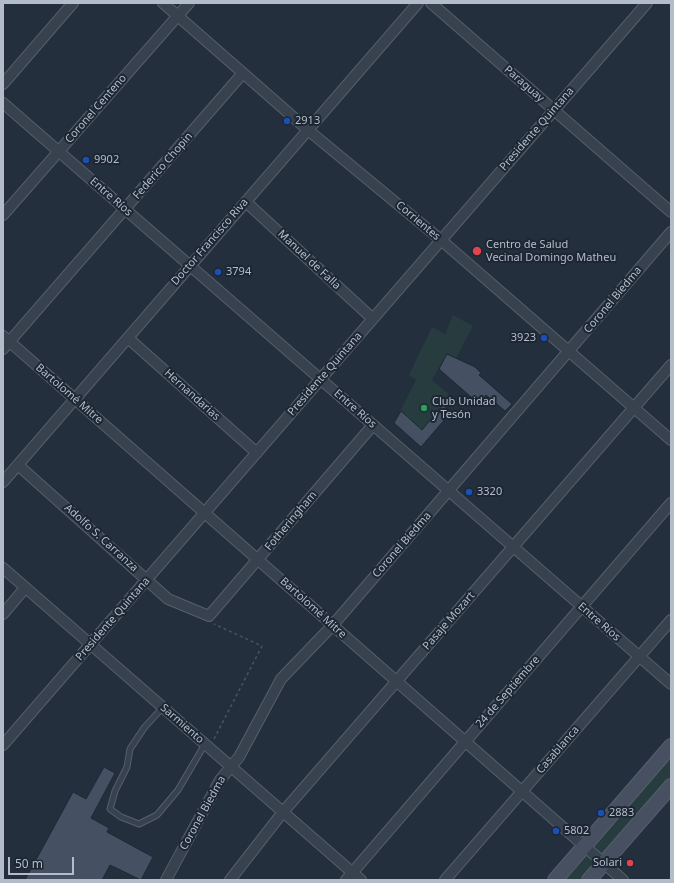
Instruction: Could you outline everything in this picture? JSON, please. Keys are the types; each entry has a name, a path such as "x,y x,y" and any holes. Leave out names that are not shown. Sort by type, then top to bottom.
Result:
{"main road":[{"path":"555,880 671,746"},
{"path":"589,880 671,786"}],"street":[{"path":"3,84 73,3"},
{"name":"Corrientes","path":"163,3 308,130 441,240 671,440"},
{"name":"Coronel Centeno","path":"3,215 189,3"},
{"name":"Doctor Francisco Riva","path":"3,482 418,3"},
{"name":"Paraguay","path":"431,3 671,212"},
{"name":"Presidente Quintana","path":"3,745 647,3"},
{"name":"Federico Chopin","path":"5,343 125,209 243,73"},
{"name":"Entre Ríos","path":"3,103 671,684"},
{"name":"Manuel de Falla","path":"246,202 373,319"},
{"name":"Coronel Biedma","path":"166,880 220,780 239,757 281,679 332,626 671,232"},
{"name":"Hernandarias","path":"128,338 257,453"},
{"name":"Bartolomé Mitre","path":"5,343 74,399 623,880"},
{"name":"Pasaje Mozart","path":"230,880 283,812 671,365"},
{"name":"Fotheringham","path":"209,616 373,425"},
{"name":"Adolfo S. Carranza","path":"18,465 168,599 209,616"},
{"name":"24 de Septiembre","path":"349,876 671,503"},
{"name":"Sarmiento","path":"3,568 283,812 349,876 361,880"},
{"path":"3,614 26,588"},
{"name":"Casablanca","path":"445,880 671,620"}],"lane":[{"path":"162,708 144,728 130,749 127,767 115,791 110,809 121,817 139,824 157,815 178,790 207,746"}],"path":[{"path":"207,746 262,646 214,624 209,616"}],"green space":[{"path":"453,315 473,326 456,358 447,354 432,380 451,396 443,405 451,412 421,447 394,423 416,380 409,375 432,327 445,334"},
{"path":"671,746 671,786 589,880 555,880"}],"building":[{"path":"447,354 475,367 481,373 479,375 512,404 505,411 486,395 478,403 439,369"},
{"path":"443,405 451,412 421,447 394,423 401,411 422,430"},
{"path":"104,767 115,773 91,818 109,828 107,832 153,857 141,880 110,865 102,880 25,880 73,792 86,799"}],"place":[{"name":"2913","path":"287,121"},
{"name":"9902","path":"86,160"},
{"name":"Centro de Salud Vecinal Domingo Matheu","path":"477,251"},
{"name":"3794","path":"218,272"},
{"name":"3923","path":"544,338"},
{"name":"Club Unidad y Tesón","path":"424,408"},
{"name":"3320","path":"469,492"},
{"name":"2883","path":"601,813"},
{"name":"5802","path":"556,831"},
{"name":"Solari","path":"630,863"}]}
